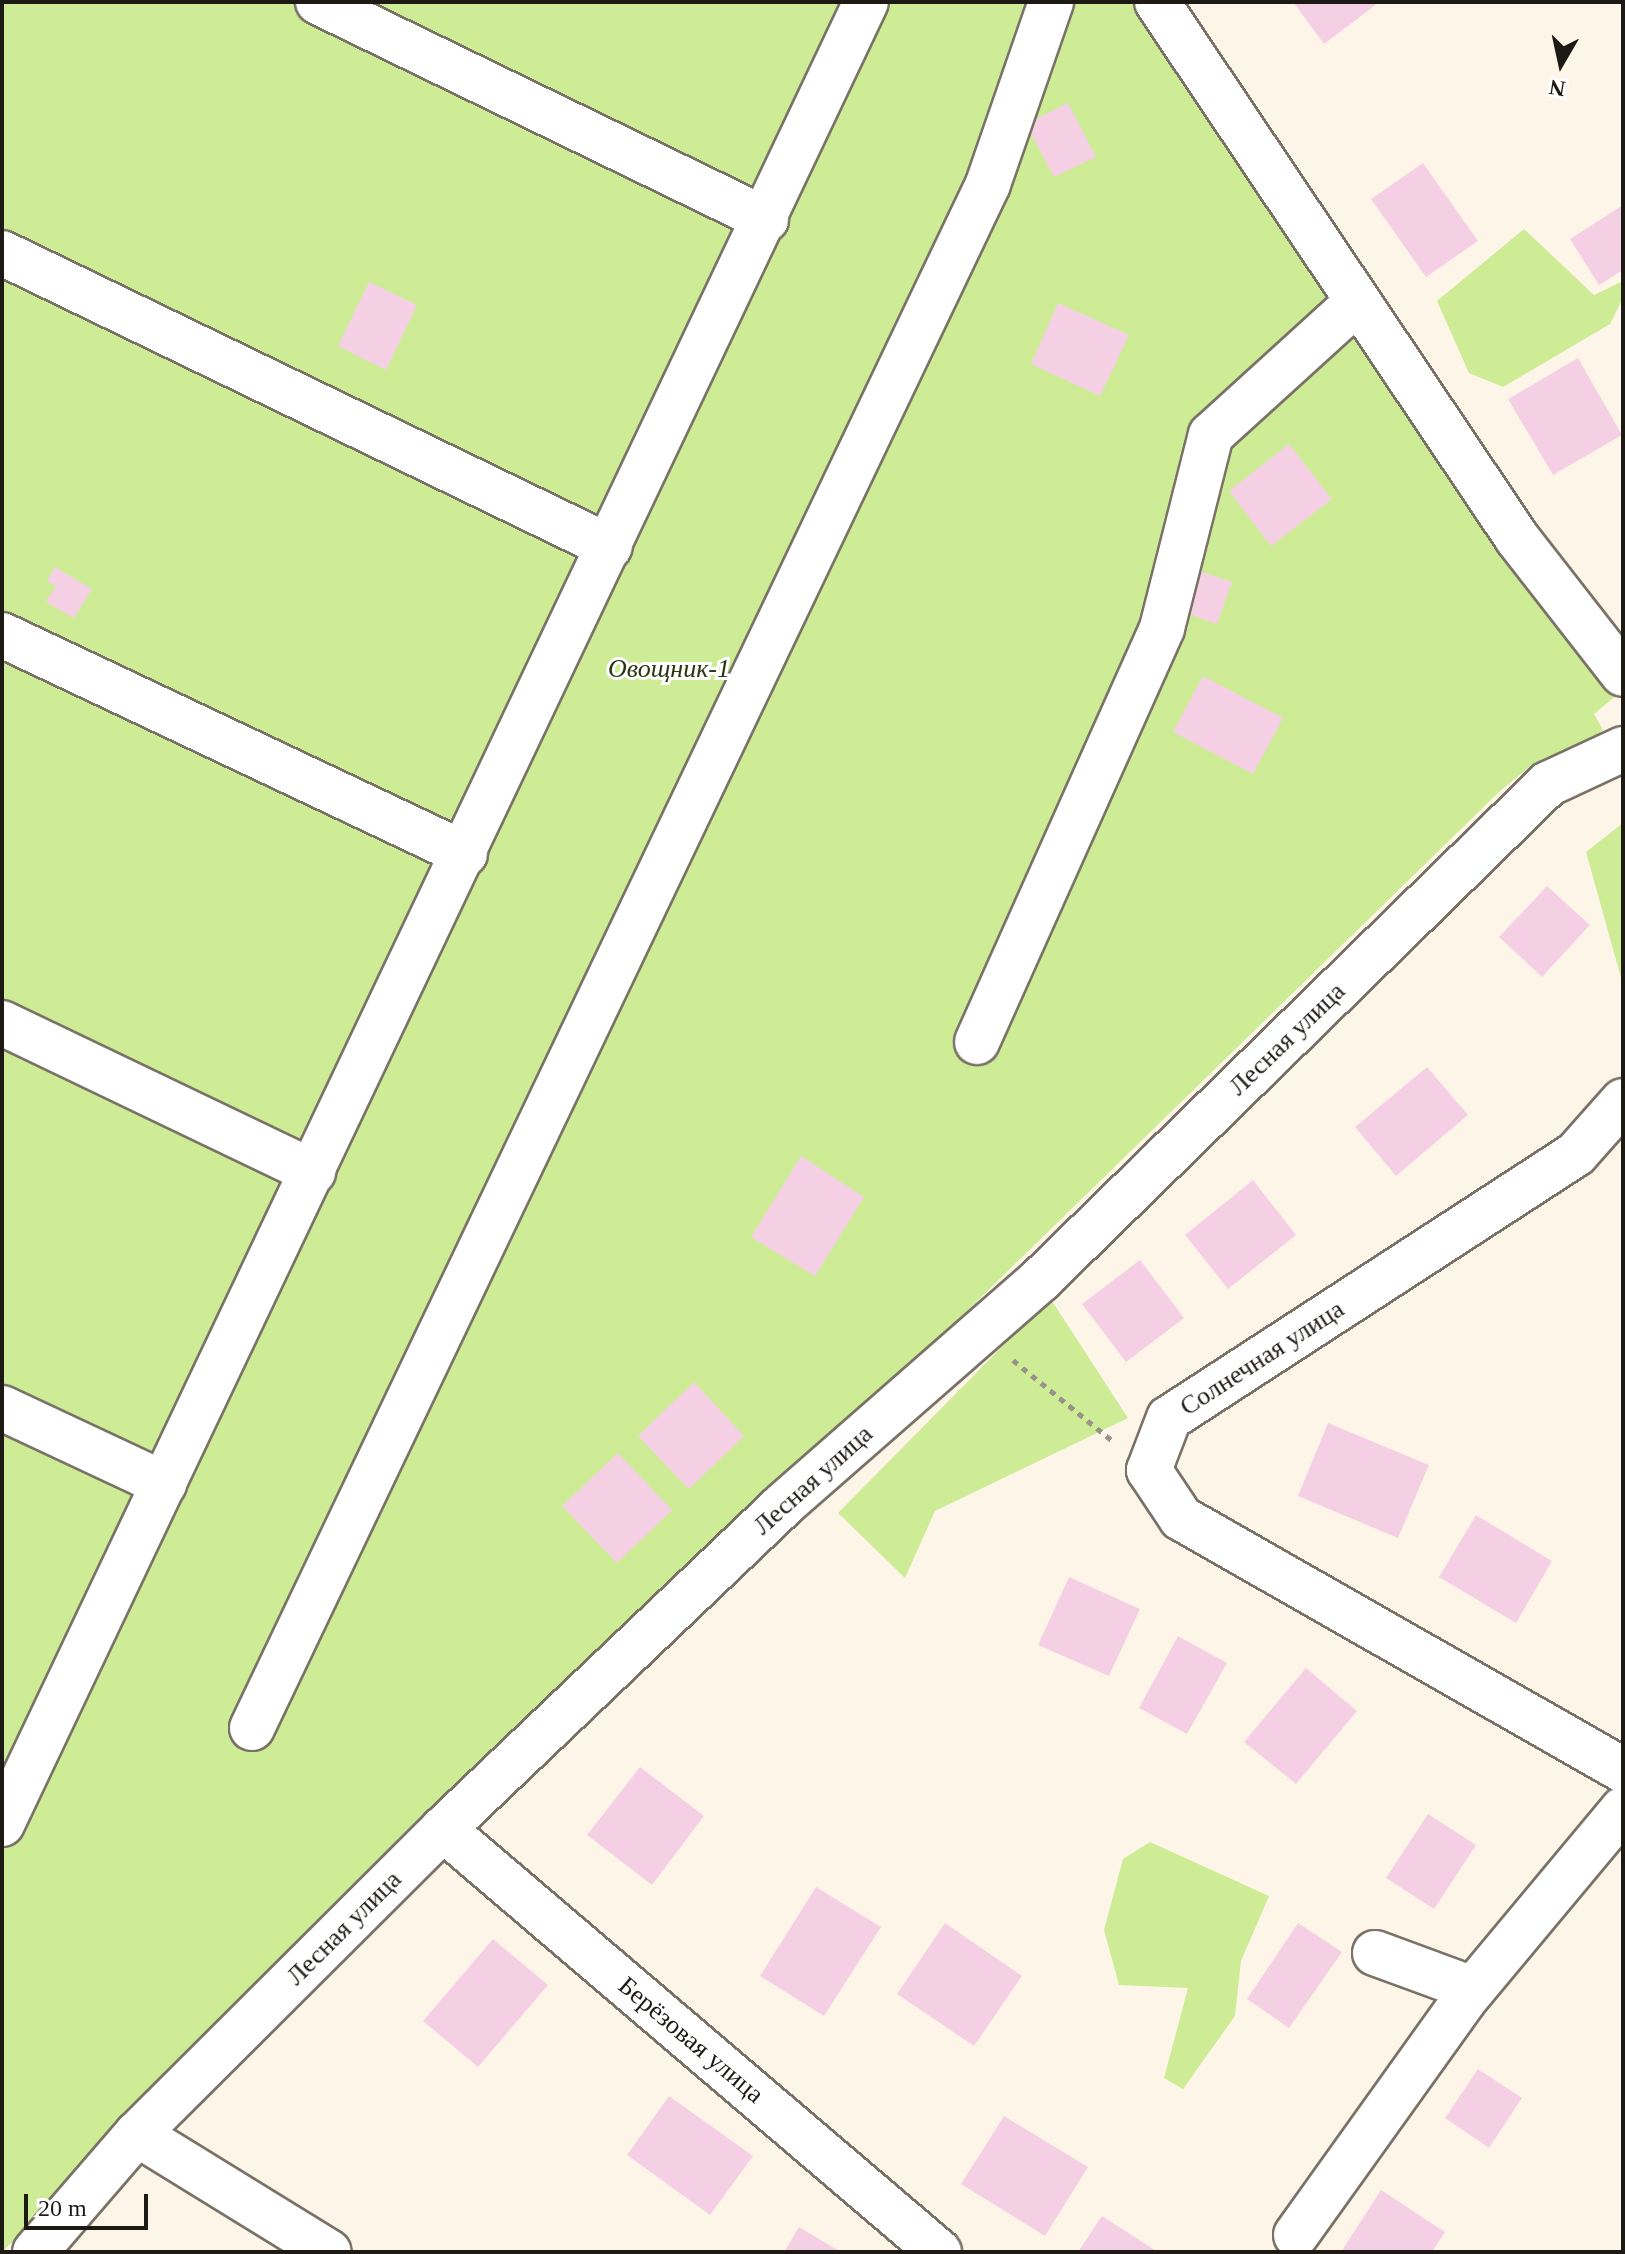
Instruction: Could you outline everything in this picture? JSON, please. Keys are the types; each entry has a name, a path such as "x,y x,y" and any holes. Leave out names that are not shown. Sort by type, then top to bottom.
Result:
{"street":[{"path":"318,2 766,220"},
{"path":"6,1805 164,1484 465,854 866,2"},
{"path":"252,1728 988,184 1051,2"},
{"path":"1157,2 1517,538 1623,674"},
{"path":"2,253 610,547"},
{"path":"977,1042 1162,628 1211,435 1357,302"},
{"path":"2,635 465,854"},
{"name":"Лесная улица","path":"35,2252 137,2134 443,1829 783,1505 1041,1279 1548,784 1623,749"},
{"path":"2,1023 313,1172"},
{"name":"Солнечная улица","path":"1149,1470 1169,1418 1576,1154 1623,1101"},
{"path":"2,1408 164,1484"},
{"path":"1149,1470 1181,1518 1623,1770"},
{"path":"1296,2235 1473,1989 1623,1809"},
{"name":"Берёзовая улица","path":"443,1829 939,2252"},
{"path":"1375,1953 1473,1989"},
{"path":"137,2134 329,2252"}],"path":[{"path":"979,1332 1149,1470"}],"green space":[{"name":"Овощник-1","path":"2,2 1170,2 1176,31 1469,506 1623,664 1623,690 1594,714 1603,730 1541,779 1533,764 1500,791 2,2252"},
{"path":"1524,229 1594,295 1623,281 1623,298 1610,324 1503,387 1469,373 1437,301"},
{"path":"1623,823 1623,985 1586,852"},
{"path":"1050,1298 1128,1418 935,1511 905,1578 838,1513"},
{"path":"1150,1842 1269,1896 1241,1961 1235,2016 1183,2089 1164,2078 1188,1988 1119,1985 1104,1930 1123,1859"}],"building":[{"path":"1293,2 1375,2 1377,4 1324,44"},
{"path":"1068,103 1096,157 1054,177 1026,124"},
{"path":"1423,163 1478,241 1426,277 1371,199"},
{"path":"1623,205 1623,270 1599,285 1570,239"},
{"path":"369,282 417,305 386,370 338,346"},
{"path":"1058,303 1129,335 1100,396 1031,364"},
{"path":"1578,358 1622,435 1553,475 1508,399"},
{"path":"1289,444 1332,499 1271,546 1229,491"},
{"path":"55,567 92,589 74,618 46,602 56,586 47,581"},
{"path":"1187,567 1232,582 1217,624 1172,608"},
{"path":"1203,676 1283,718 1253,774 1173,732"},
{"path":"1547,886 1590,925 1542,977 1499,937"},
{"path":"1427,1067 1468,1115 1396,1176 1355,1127"},
{"path":"801,1156 864,1197 815,1276 751,1237"},
{"path":"1253,1180 1296,1235 1228,1289 1185,1235"},
{"path":"1140,1260 1184,1318 1126,1362 1082,1304"},
{"path":"694,1382 744,1436 689,1489 638,1436"},
{"path":"1328,1423 1429,1465 1398,1538 1298,1496"},
{"path":"618,1453 672,1510 617,1563 562,1506"},
{"path":"1476,1515 1552,1561 1516,1623 1439,1577"},
{"path":"1069,1577 1140,1609 1109,1676 1038,1645"},
{"path":"1178,1636 1227,1663 1187,1734 1139,1708"},
{"path":"1306,1668 1357,1711 1296,1784 1244,1742"},
{"path":"640,1767 704,1816 652,1885 587,1835"},
{"path":"1428,1814 1476,1845 1434,1909 1386,1878"},
{"path":"816,1887 881,1927 824,2016 760,1976"},
{"path":"945,1923 1022,1976 974,2046 897,1994"},
{"path":"1298,1923 1342,1952 1289,2028 1247,1999"},
{"path":"493,1939 548,1985 478,2067 423,2021"},
{"path":"1478,2069 1522,2098 1489,2148 1445,2118"},
{"path":"669,2096 753,2156 710,2215 627,2155"},
{"path":"1004,2116 1088,2167 1045,2236 961,2184"},
{"path":"1381,2190 1445,2232 1432,2252 1341,2252"},
{"path":"1102,2216 1158,2252 1078,2252"},
{"path":"799,2227 841,2252 784,2252"}]}
